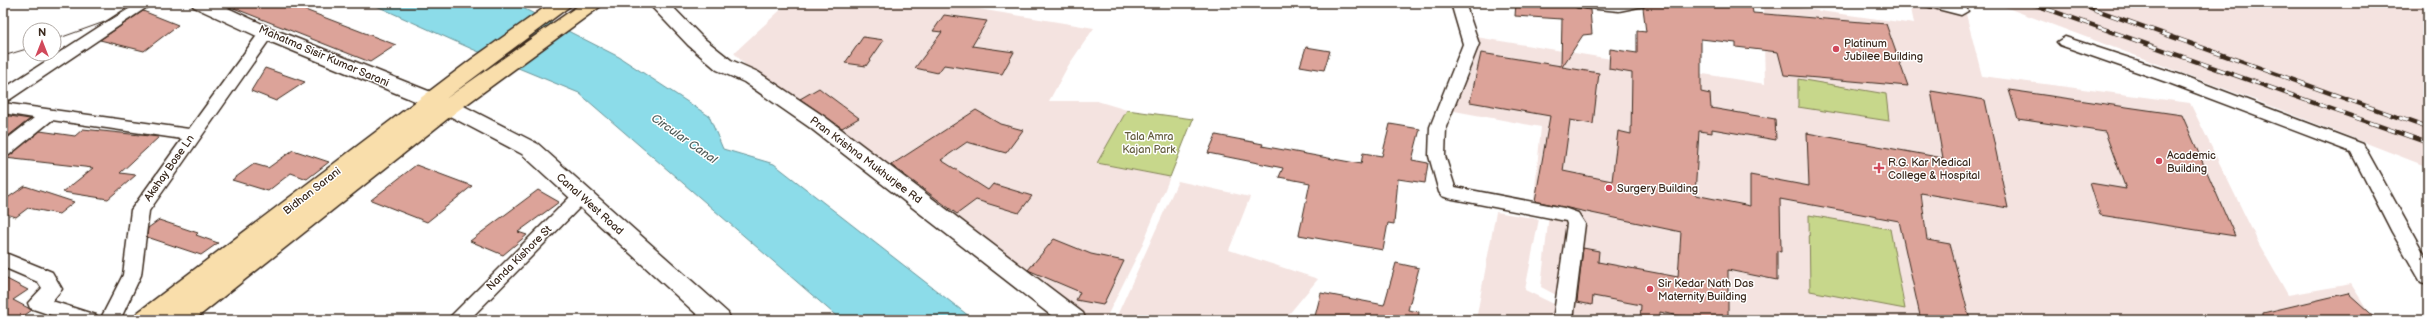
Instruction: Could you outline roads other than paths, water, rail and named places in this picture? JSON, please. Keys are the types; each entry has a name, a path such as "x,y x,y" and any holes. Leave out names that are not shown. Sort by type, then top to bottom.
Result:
{"main road":[{"name":"Mahatma Sisir Kumar Sarani","path":"201,3 266,33 439,104"},
{"path":"566,8 595,3"},
{"name":"Pran Krishna Mukhurjee Rd","path":"658,3 695,41 724,65 751,77 817,122 1074,320"},
{"path":"678,3 695,23 695,41"},
{"name":"Bidhan Sarani","path":"177,320 439,104 479,63 566,8"},
{"name":"Bidhan Sarani","path":"146,320 439,104 503,67 566,8"},
{"name":"Canal West Road","path":"439,104 530,149 580,197 718,320"}],"street":[{"path":"3,96 146,3"},
{"path":"1458,3 1471,44 1438,127 1437,156 1448,192 1564,214 1572,217 1576,224 1563,320"},
{"path":"1577,3 1619,7 1639,3"},
{"path":"1932,3 1961,11"},
{"name":"Akshay Bose Ln","path":"110,320 132,274 140,210 266,33"},
{"path":"2065,42 2180,81 2357,148 2428,277"},
{"path":"3,108 192,135"},
{"path":"3,151 50,114"},
{"name":"Nanda Kishore St","path":"457,320 580,197"},
{"path":"4,261 45,277 53,288 37,303 89,320"}],"water":[{"name":"Circular Canal","path":"370,3 513,3 619,57 709,116 723,149 774,164 974,320 841,320 579,93 472,49"}],"tram line":[{"path":"62,37 110,20 138,3"},
{"path":"3,56 22,50"}],"railway":[{"path":"2030,3 2428,143"},
{"path":"2077,3 2428,128"}],"place":[{"name":"Platinum Jubilee Building","path":"1836,49"},
{"name":"Academic Building","path":"2159,161"},
{"name":"R.G. Kar Medical College & Hospital","path":"1879,168"},
{"name":"Surgery Building","path":"1609,188"},
{"name":"Sir Kedar Nath Das Maternity Building","path":"1650,289"}],"park label":[{"name":"Tala Amra Kajan Park","path":"1149,142"}]}
